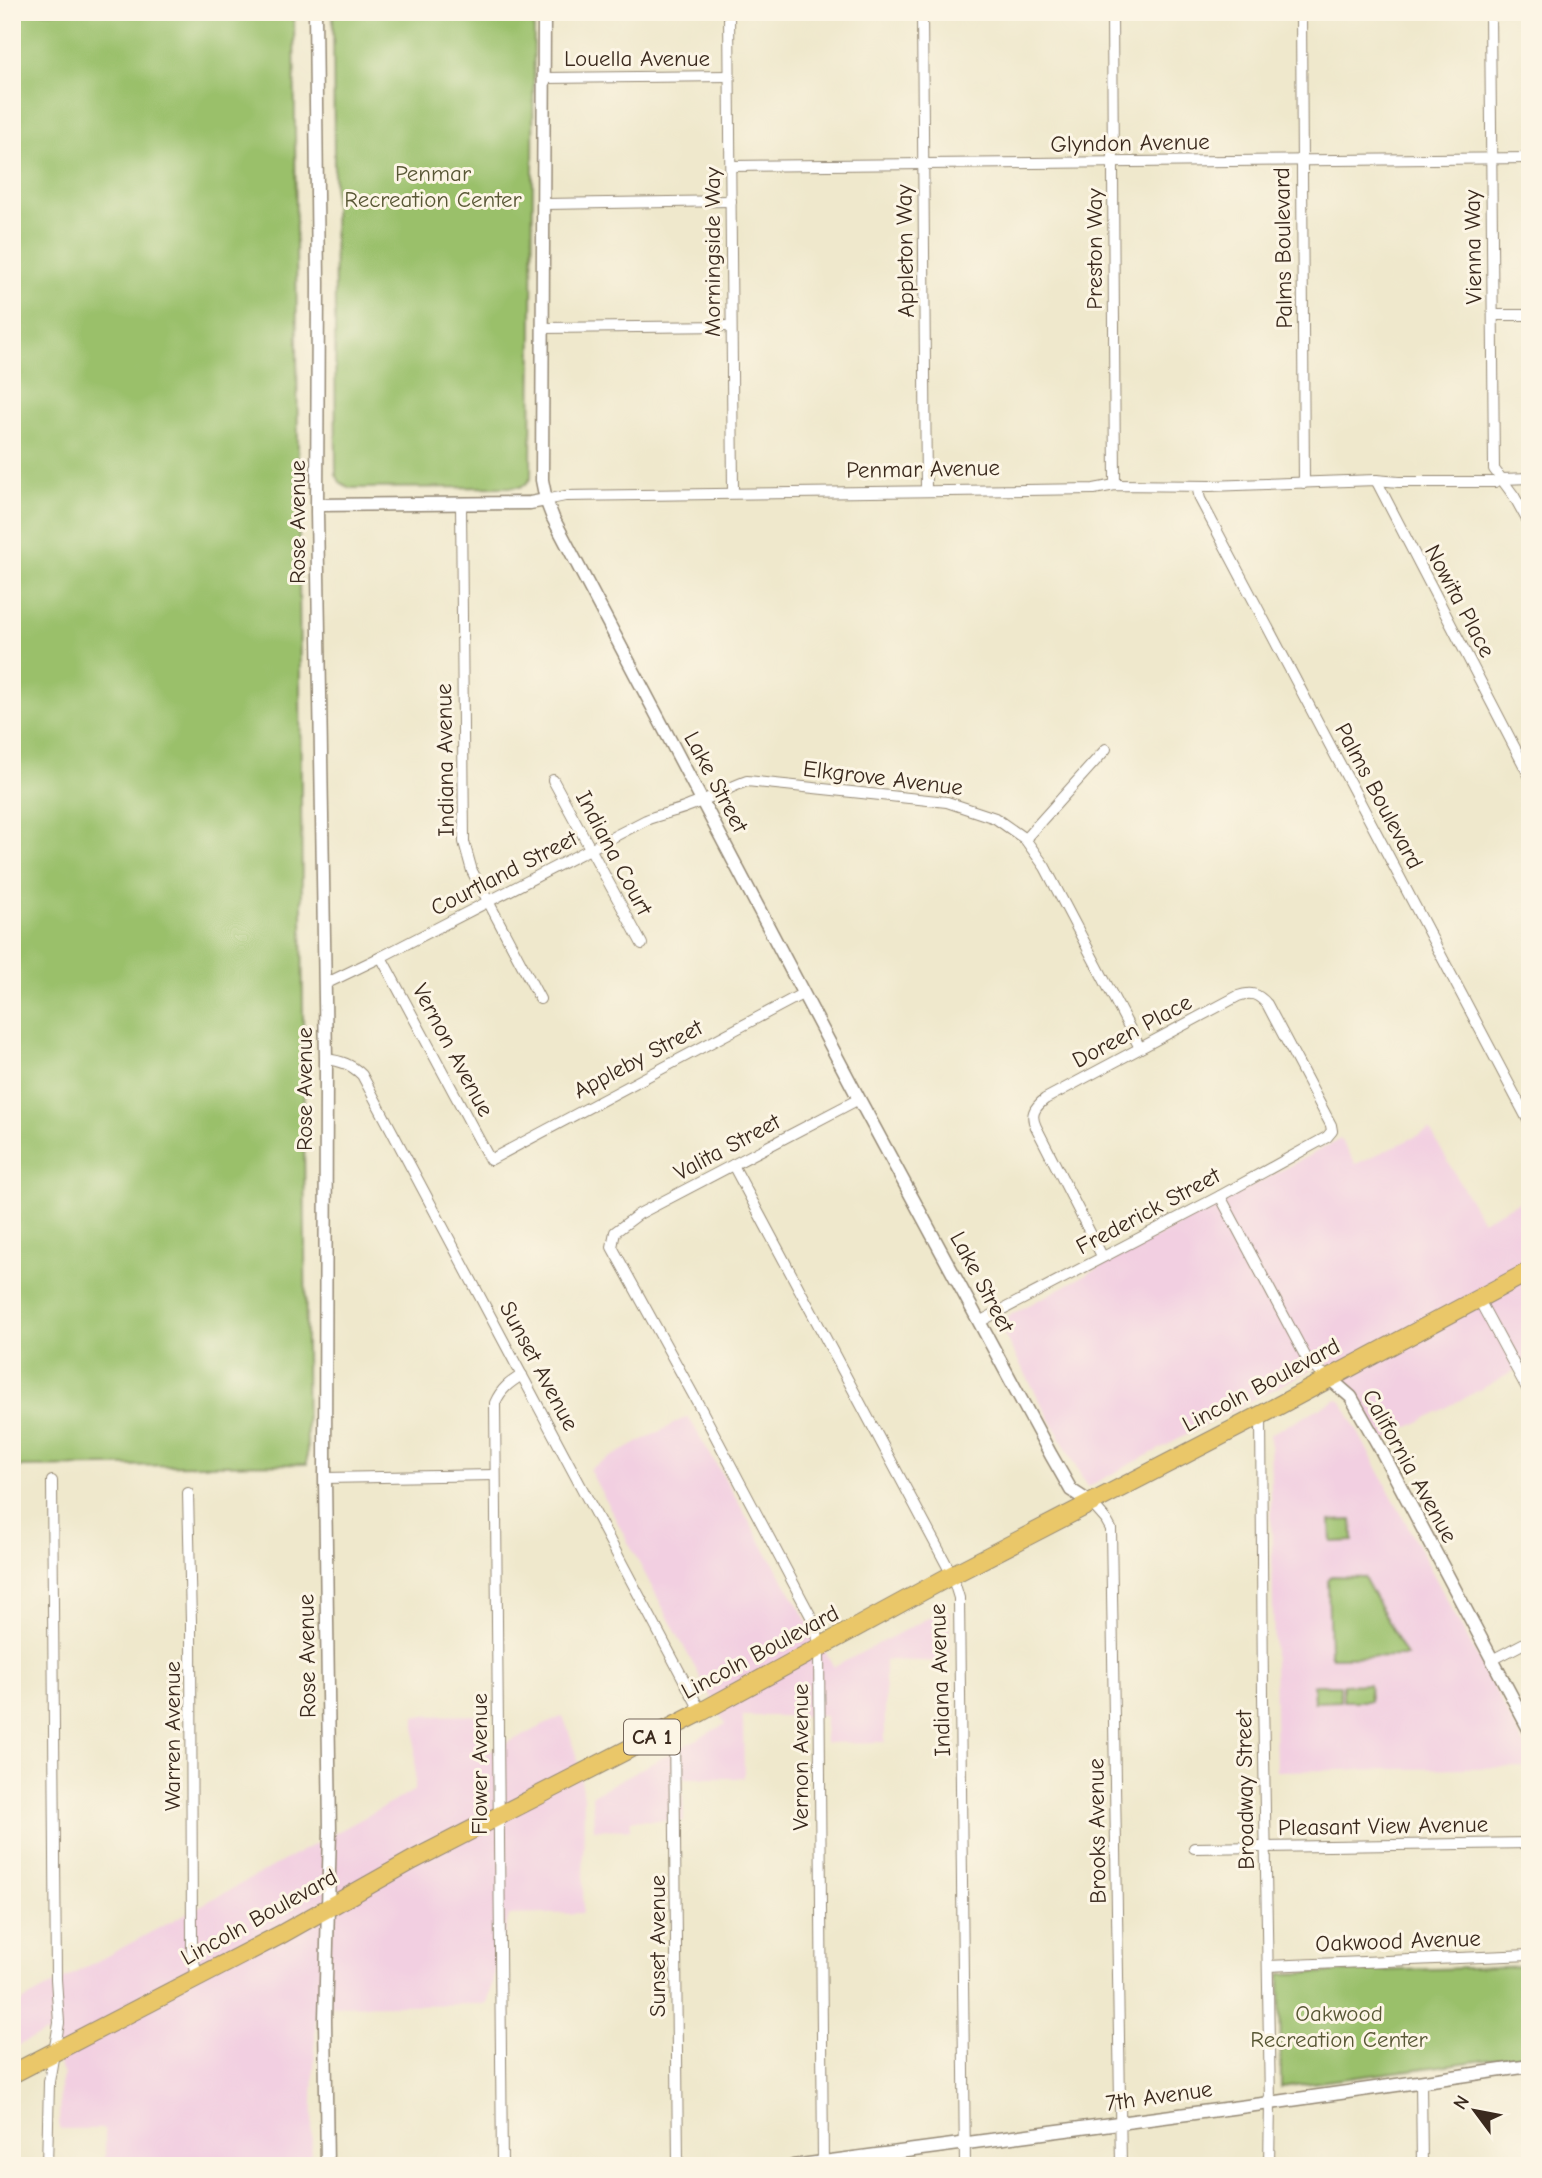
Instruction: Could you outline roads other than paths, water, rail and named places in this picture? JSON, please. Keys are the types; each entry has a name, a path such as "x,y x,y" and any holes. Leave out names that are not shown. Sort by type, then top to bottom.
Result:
{"highway":[{"name":"Lincoln Boulevard","path":"12,2074 328,1909 428,1853 701,1712 952,1575 1261,1415 1530,1271"}],"street":[{"name":"Rose Avenue","path":"315,12 317,505 326,1059 325,1478 330,1832 325,2019 327,2166"},
{"name":"Lake Street","path":"544,12 542,480 546,500 859,1099 979,1322 1071,1490 1091,1503"},
{"name":"Morningside Way","path":"729,12 733,492"},
{"name":"Appleton Way","path":"922,12 926,490"},
{"name":"Preston Way","path":"1112,12 1115,485"},
{"name":"Palms Boulevard","path":"1301,12 1304,482"},
{"name":"Vienna Way","path":"1490,12 1494,469 1514,496 1530,525"},
{"name":"Louella Avenue","path":"545,78 729,76"},
{"name":"Glyndon Avenue","path":"732,166 1530,158"},
{"path":"545,204 731,201"},
{"path":"1493,315 1530,315"},
{"path":"544,328 731,326"},
{"name":"Penmar Avenue","path":"317,505 530,503 565,496 733,492 1094,489 1115,485 1197,486 1376,480 1495,482 1502,479 1530,478"},
{"name":"Nowita Place","path":"1376,480 1530,777"},
{"name":"Palms Boulevard","path":"1197,486 1200,499 1530,1124"},
{"name":"Indiana Avenue","path":"461,503 464,842 472,871 540,999"},
{"path":"1025,839 1106,750"},
{"name":"Indiana Court","path":"553,780 642,944"},
{"name":"Elkgrove Avenue","path":"702,800 747,781 923,799 957,805 995,818 1025,839 1045,867 1140,1048"},
{"name":"Courtland Street","path":"325,984 655,816 702,800"},
{"name":"Vernon Avenue","path":"382,957 490,1160"},
{"name":"Appleby Street","path":"490,1160 804,993"},
{"name":"Doreen Place","path":"1102,1256 1032,1119 1033,1112 1045,1099 1238,996 1253,993 1267,1004 1332,1131"},
{"name":"Sunset Avenue","path":"326,1059 342,1061 353,1066 362,1075 701,1712"},
{"name":"Valita Street","path":"615,1232 639,1214 859,1099"},
{"name":"Frederick Street","path":"979,1322 1220,1196 1327,1137 1332,1131"},
{"name":"Indiana Avenue","path":"733,1165 952,1575 959,1598 965,2166"},
{"name":"California Avenue","path":"1220,1196 1309,1364 1351,1397 1368,1426 1530,1731"},
{"name":"Vernon Avenue","path":"615,1232 612,1247 816,1626 819,1648 823,2164"},
{"path":"1478,1298 1530,1394"},
{"name":"Flower Avenue","path":"502,2166 495,1403 499,1392 522,1375"},
{"name":"Broadway Street","path":"1261,1415 1269,2166"},
{"path":"325,1478 495,1475"},
{"path":"47,2166 49,2082 59,2024 56,1965 52,1481"},
{"name":"Warren Avenue","path":"188,1493 192,1950 197,1978"},
{"name":"Brooks Avenue","path":"1091,1503 1111,1529 1121,2166"},
{"path":"1492,1660 1530,1640"},
{"name":"Sunset Avenue","path":"674,1725 678,2166"},
{"name":"Pleasant View Avenue","path":"1194,1848 1530,1843"},
{"name":"Oakwood Avenue","path":"1268,1966 1530,1955"},
{"name":"7th Avenue","path":"793,2166 1530,2066"},
{"path":"1421,2081 1422,2166"}],"park label":[{"name":"Penmar Recreation Center","path":"433,186"},
{"name":"Oakwood Recreation Center","path":"1339,2026"}]}
